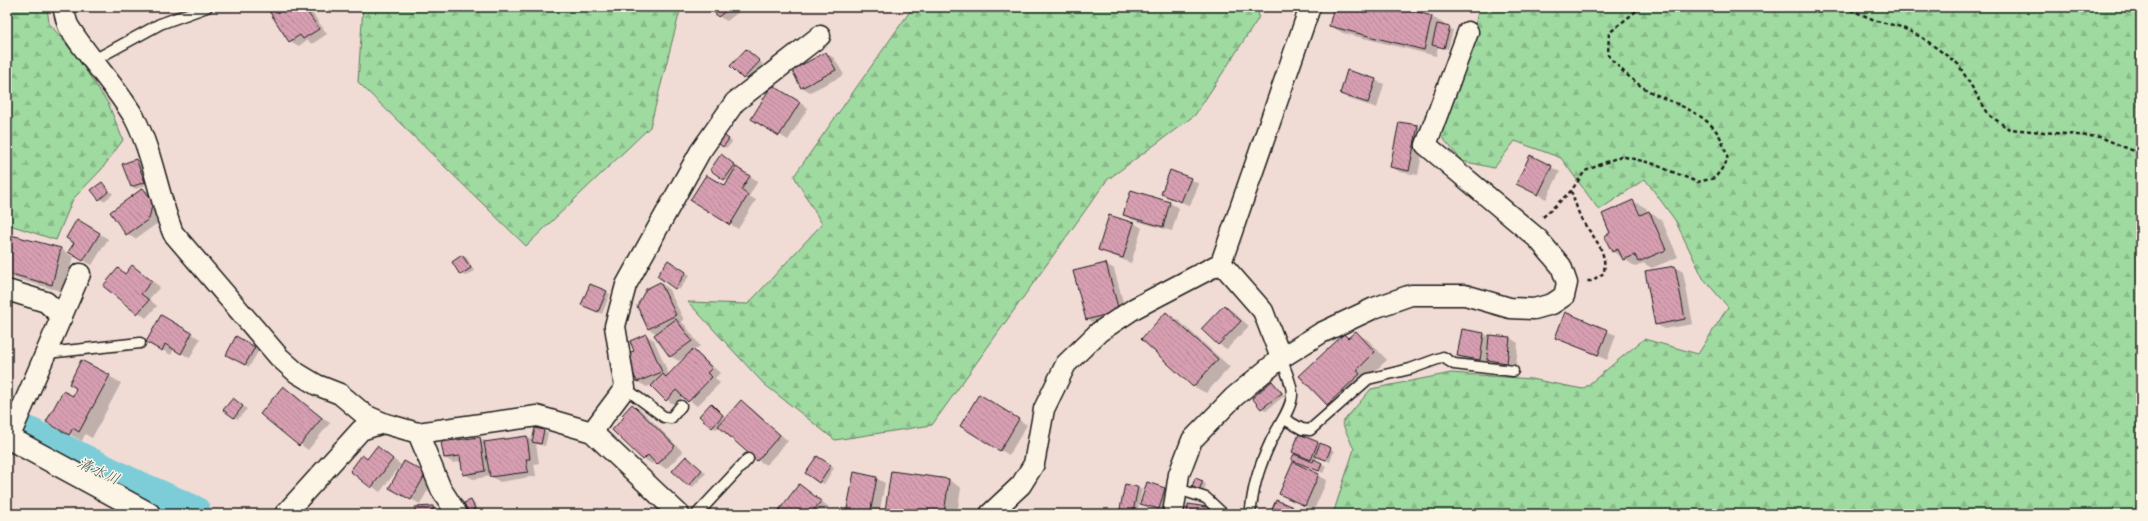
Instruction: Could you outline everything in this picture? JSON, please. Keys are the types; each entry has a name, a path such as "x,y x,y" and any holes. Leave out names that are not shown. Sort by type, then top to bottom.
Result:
{"street":[{"path":"63,7 68,26 94,60 134,119 155,178 163,209 173,233 279,357 297,373 318,385 340,394 365,415 383,423 418,433 537,416 592,432 679,514"},
{"path":"990,514 1021,485 1034,464 1044,409 1066,364 1099,332 1135,308 1221,263 1310,7"},
{"path":"1173,514 1178,489 1179,474 1192,440 1234,397 1281,358 1321,333 1374,308 1411,295 1465,295 1510,308 1534,309 1552,304 1564,296 1567,283 1561,266 1529,232 1426,145 1468,32"},
{"path":"592,432 625,388 614,326 626,285 700,152 735,102 820,36"},
{"path":"1221,263 1263,311 1281,358"},
{"path":"80,274 8,438 149,514"},
{"path":"7,290 46,302 62,317"},
{"path":"285,514 361,430 383,423"},
{"path":"418,433 441,488 457,514"}],"lane":[{"path":"94,60 160,24 207,7"},
{"path":"47,352 140,343"},
{"path":"1284,418 1302,429 1310,430 1368,379 1410,369 1443,357 1454,364 1513,371"},
{"path":"1251,508 1254,482 1271,441 1284,418 1292,394 1288,375 1281,358"},
{"path":"625,388 664,416 671,418 681,406"},
{"path":"697,514 748,459"},
{"path":"1178,489 1206,498 1223,514"}],"path":[{"path":"1529,232 1571,191 1585,171 1621,156 1651,163 1697,182 1715,178 1728,160 1721,138 1707,122 1677,103 1648,90 1620,70 1608,55 1609,32 1641,7"},
{"path":"1844,7 1877,20 1901,27 1930,43 1958,64 1989,115 2009,129 2100,137 2141,154"},
{"path":"1567,283 1591,281 1604,273 1606,260 1597,241 1582,218 1571,191"}],"green space":[{"path":"7,7 47,7 49,23 76,56 108,103 123,140 101,170 73,199 56,240 7,224"},
{"path":"363,7 681,7 650,127 526,246 358,82"},
{"path":"913,7 1259,7 1258,19 1195,115 1107,180 932,425 835,440 764,384 688,302 748,304 822,224 794,176"},
{"path":"1479,7 2141,7 2141,514 1333,514 1354,449 1342,423 1371,389 1451,373 1531,379 1583,389 1644,339 1698,354 1728,307 1703,278 1675,220 1645,179 1599,210 1561,158 1515,141 1494,168 1462,161 1441,136 1470,48"}],"building":[{"path":"274,7 304,7 319,29 303,39 300,35 289,42 269,11"},
{"path":"710,7 731,7 718,17"},
{"path":"1334,7 1401,7 1432,16 1424,50 1329,26"},
{"path":"1437,24 1450,27 1444,48 1432,45"},
{"path":"746,49 760,61 743,79 730,66"},
{"path":"826,52 836,70 801,88 792,70"},
{"path":"1347,70 1376,79 1368,103 1340,94"},
{"path":"772,85 800,102 779,136 751,119"},
{"path":"1399,122 1418,125 1409,171 1390,167"},
{"path":"721,133 729,139 723,147 715,141"},
{"path":"721,154 735,165 724,180 710,170"},
{"path":"1530,155 1552,166 1538,195 1516,184"},
{"path":"136,159 145,182 131,187 122,164"},
{"path":"736,167 750,176 741,190 748,195 730,225 690,200 706,175 725,186"},
{"path":"1170,170 1191,178 1181,202 1161,194"},
{"path":"102,182 109,191 99,200 91,190"},
{"path":"143,188 153,201 149,219 126,235 110,212"},
{"path":"1131,190 1170,202 1163,227 1123,215"},
{"path":"1633,200 1640,215 1649,211 1666,250 1638,262 1635,255 1623,260 1618,249 1612,252 1604,236 1610,233 1602,214"},
{"path":"1109,215 1134,223 1123,258 1098,250"},
{"path":"77,219 100,233 83,261 68,252 74,243 66,238"},
{"path":"7,234 61,248 52,285 7,273"},
{"path":"462,255 471,268 460,275 452,262"},
{"path":"668,260 686,272 675,289 657,276"},
{"path":"1106,263 1119,311 1086,320 1073,271"},
{"path":"132,265 152,281 141,294 149,300 137,314 103,286 118,268 125,274"},
{"path":"1675,266 1685,319 1655,325 1645,271"},
{"path":"660,282 676,315 648,329 637,306 646,289"},
{"path":"590,284 607,291 598,312 581,305"},
{"path":"1224,305 1241,321 1218,345 1201,329"},
{"path":"1166,312 1218,359 1193,387 1141,339"},
{"path":"1565,312 1608,330 1598,355 1555,338"},
{"path":"161,315 192,333 181,354 165,344 162,351 146,342"},
{"path":"676,319 692,341 670,357 654,335"},
{"path":"1462,329 1484,333 1480,360 1457,356"},
{"path":"1356,331 1375,352 1357,370 1360,374 1327,405 1299,376 1344,334 1348,338"},
{"path":"646,334 662,372 637,382 625,354 634,351 630,341"},
{"path":"1489,335 1510,337 1507,363 1487,360"},
{"path":"236,336 255,347 245,365 226,355"},
{"path":"693,349 712,368 707,373 712,377 688,402 676,390 666,401 651,386 663,374 666,377"},
{"path":"81,360 110,375 79,432 73,428 69,435 46,422 63,391 73,396 76,388 69,384"},
{"path":"1272,381 1282,393 1261,409 1252,398"},
{"path":"283,386 322,418 299,446 260,414"},
{"path":"979,394 1019,419 1000,451 960,426"},
{"path":"233,398 243,406 234,418 223,410"},
{"path":"741,400 780,435 757,461 718,426"},
{"path":"711,403 723,415 712,428 699,416"},
{"path":"632,404 675,446 657,465 648,455 643,460 612,430 624,417 622,415"},
{"path":"535,428 544,430 541,444 532,442"},
{"path":"1299,434 1318,442 1311,460 1292,452"},
{"path":"527,436 530,459 526,459 528,472 490,477 484,442"},
{"path":"480,437 485,471 463,475 460,456 444,458 441,442"},
{"path":"1320,443 1331,448 1326,460 1315,456"},
{"path":"377,446 393,459 371,488 350,471 362,455 367,459"},
{"path":"1294,454 1313,462 1314,459 1322,463 1319,471 1291,460"},
{"path":"686,456 702,470 688,486 672,471"},
{"path":"817,456 831,465 819,483 805,473"},
{"path":"404,461 426,473 411,500 389,488"},
{"path":"1293,462 1319,474 1305,506 1279,494"},
{"path":"891,471 949,479 944,514 909,514 885,511"},
{"path":"854,472 877,477 870,514 846,514"},
{"path":"1195,478 1203,481 1199,490 1192,487"},
{"path":"1147,482 1165,488 1159,509 1140,504"},
{"path":"799,484 821,501 811,514 776,514"},
{"path":"1125,484 1138,487 1133,512 1120,509"},
{"path":"471,500 475,509 468,512 464,503"},
{"path":"1276,500 1293,507 1291,514 1270,514"},
{"path":"1188,504 1213,508 1212,514 1187,514"},
{"path":"433,506 434,514 416,514 415,507"},
{"path":"479,510 480,514 471,513"}],"waterway":[{"name":"清水川","path":"7,426 124,484 192,514"}]}
